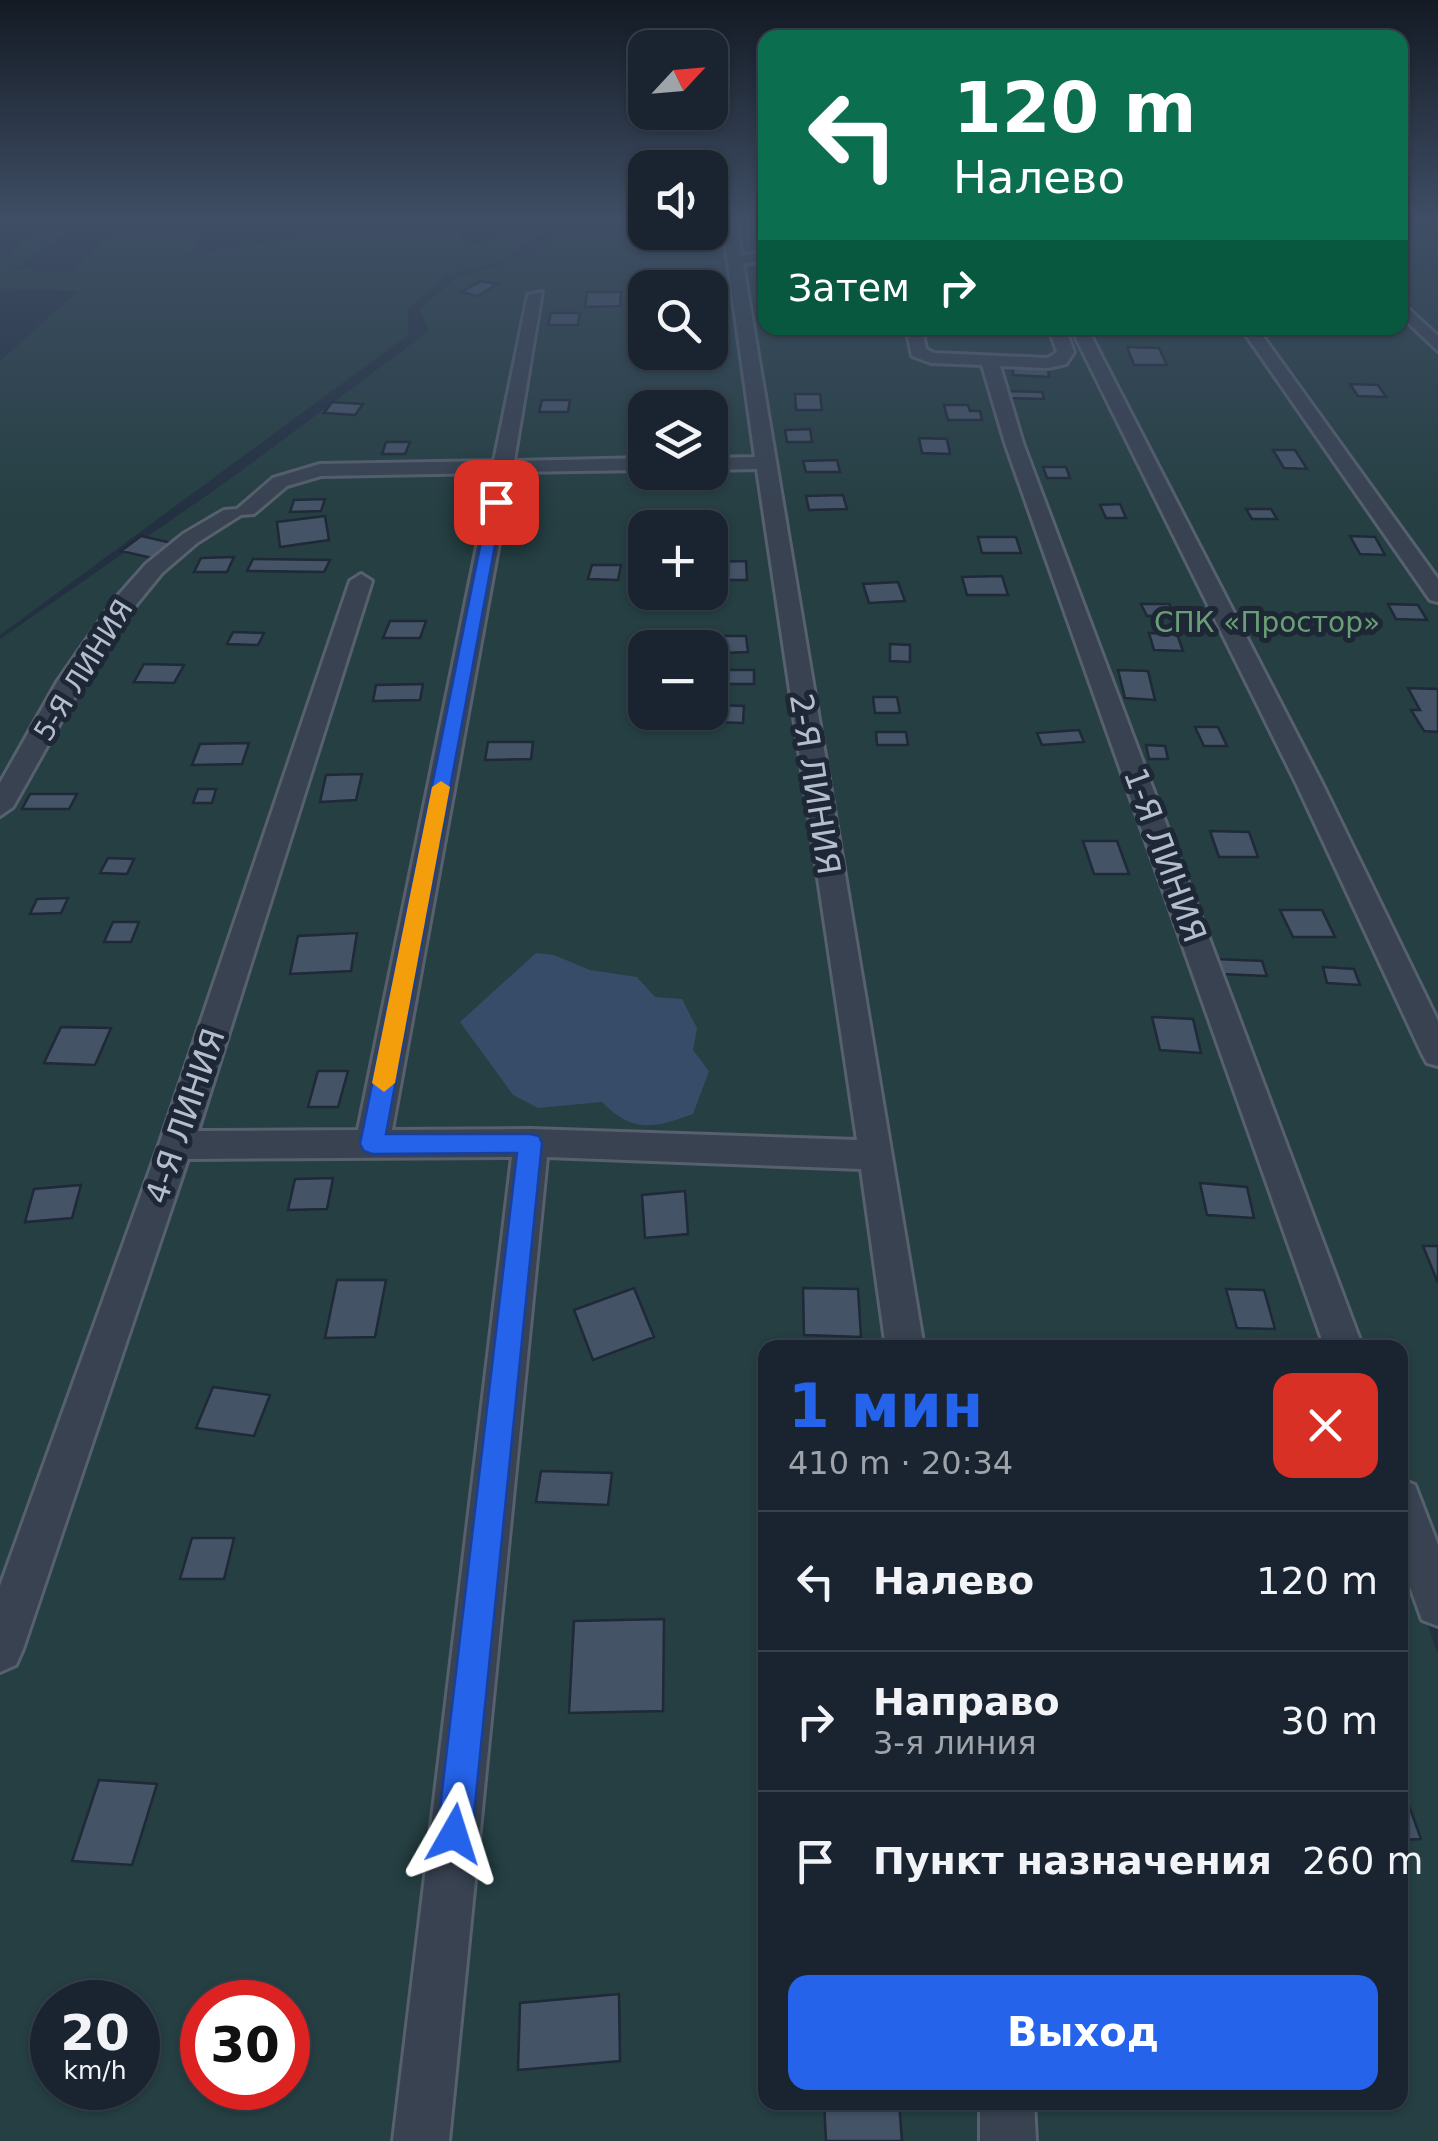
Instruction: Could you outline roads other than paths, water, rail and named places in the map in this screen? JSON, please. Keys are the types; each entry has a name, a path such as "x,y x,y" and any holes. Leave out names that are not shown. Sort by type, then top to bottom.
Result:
{"street":[{"path":"372,1144 531,321"},
{"name":"2-Я ЛИНИЯ","path":"743,321 877,1155 903,1340"},
{"path":"1414,321 1438,346"},
{"path":"915,335 918,352 932,358 990,362 1060,360 1066,352 1060,335"},
{"path":"1083,335 1309,783 1438,1054"},
{"path":"1254,335 1438,595"},
{"name":"1-Я ЛИНИЯ","path":"990,362 1014,443 1341,1340"},
{"name":"5-Я ЛИНИЯ","path":"0,808 116,607 207,526 239,512 280,482 320,470 628,464"},
{"path":"728,464 763,464"},
{"name":"4-Я ЛИНИЯ","path":"0,1649 176,1145 361,581"},
{"path":"176,1145 530,1143 877,1155"},
{"path":"421,2141 530,1143"},
{"path":"1408,1522 1438,1604"},
{"path":"1008,2110 1008,2141"}],"water":[{"path":"536,953 554,955 590,970 637,977 655,997 682,999 697,1028 693,1050 709,1071 693,1114 656,1125 634,1124 602,1102 538,1108 513,1095 460,1022"}],"park label":[{"name":"СПК «Простор»","path":"1267,622"}]}
